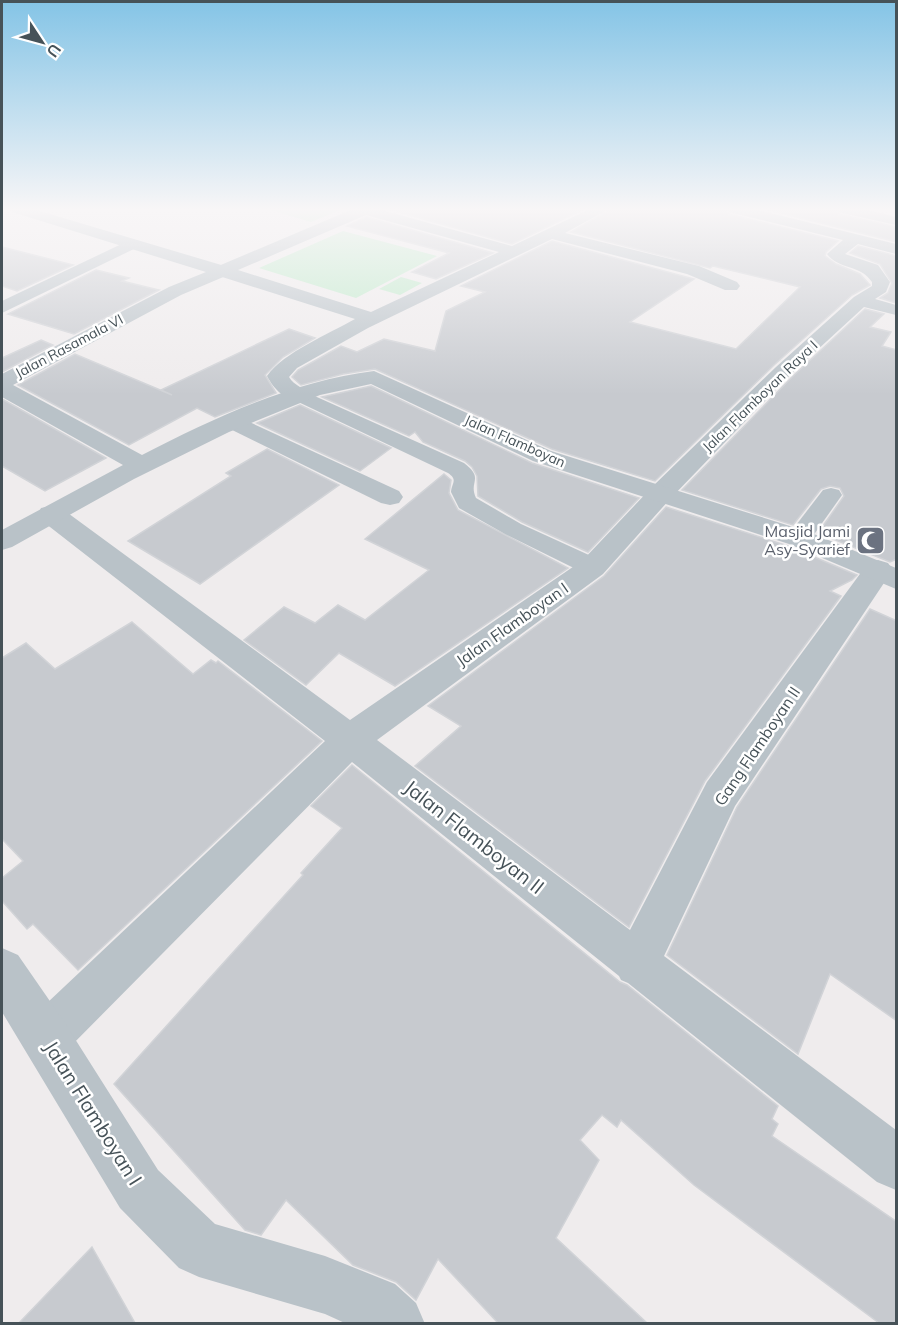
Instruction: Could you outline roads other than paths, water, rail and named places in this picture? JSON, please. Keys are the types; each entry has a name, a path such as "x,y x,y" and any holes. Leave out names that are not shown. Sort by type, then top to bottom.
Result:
{"street":[{"path":"2,308 77,271"},
{"path":"222,271 373,319"},
{"name":"Jalan Rasamala VI","path":"2,382 175,291 222,271"},
{"path":"300,395 283,386 278,376 290,364 373,319 473,271"},
{"path":"695,271 731,286"},
{"name":"Jalan Flamboyan Raya I","path":"661,494 783,371 860,301 880,288 881,282 874,271"},
{"path":"860,301 897,310"},
{"name":"Jalan Flamboyan","path":"139,464 232,421 300,395 360,378 374,377 383,379 542,456 799,538 887,574"},
{"path":"2,388 139,464"},
{"path":"232,421 390,496"},
{"path":"2,541 139,464"},
{"name":"Jalan Flamboyan I","path":"46,1037 350,740 593,567 661,494"},
{"name":"Jalan Flamboyan II","path":"51,513 350,740 897,1163"},
{"name":"Gang Flamboyan II","path":"637,964 721,794 887,574"},
{"name":"Jalan Flamboyan I","path":"2,971 46,1037 139,1189 199,1248 325,1285 375,1305 395,1323"}],"lane":[{"path":"300,395 456,468 464,474 465,481 461,489 462,496 467,503 513,529 593,567"},
{"path":"799,538 831,495"}],"place":[{"name":"Masjid Jami Asy-Syarief","path":"871,540"}]}
